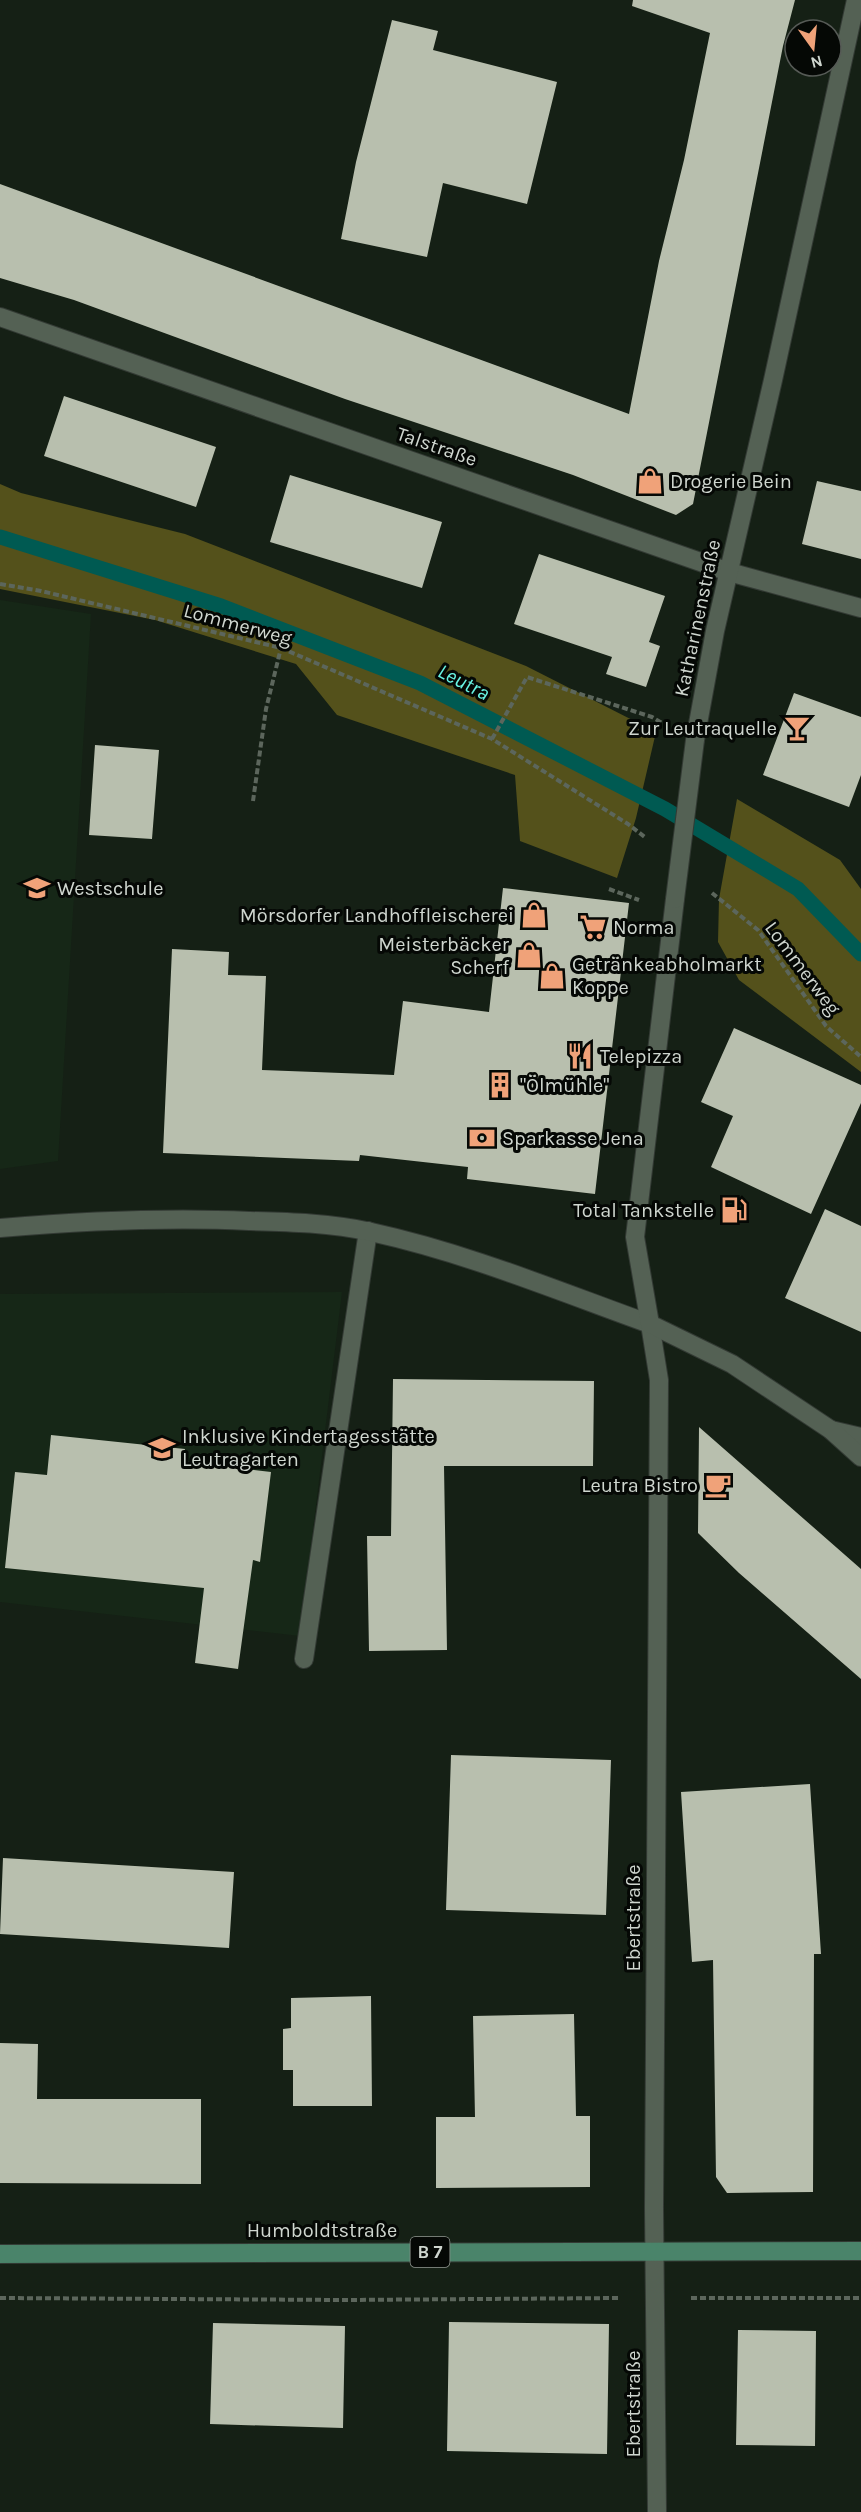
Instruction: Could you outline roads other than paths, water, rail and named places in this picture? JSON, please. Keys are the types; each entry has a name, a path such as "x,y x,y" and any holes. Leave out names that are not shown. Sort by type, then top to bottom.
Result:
{"main road":[{"name":"Humboldtstraße","path":"0,2254 861,2251"}],"street":[{"name":"Katharinenstraße","path":"650,1324 635,1237 695,740 715,631 856,0"},
{"name":"Talstraße","path":"0,317 729,572 861,609"},
{"path":"0,1228 112,1219 290,1222 368,1232 460,1254 650,1324 732,1364 831,1430 861,1457"},
{"path":"304,1659 368,1232"},
{"name":"Ebertstraße","path":"650,1324 659,1380 654,2251 657,2512"},
{"path":"831,1430 861,1437"}],"waterway":[{"name":"Leutra","path":"0,537 221,606 420,683 665,809 798,889 861,954"}],"place":[{"name":"Drogerie Bein","path":"650,481"},
{"name":"Zur Leutraquelle","path":"797,728"},
{"name":"Westschule","path":"37,888"},
{"name":"Mörsdorfer Landhoffleischerei","path":"534,915"},
{"name":"Norma","path":"593,927"},
{"name":"Meisterbäcker Scherf","path":"529,955"},
{"name":"Getränkeabholmarkt Koppe","path":"552,976"},
{"name":"Telepizza","path":"580,1056"},
{"name":"\"Ölmühle\"","path":"500,1085"},
{"name":"Sparkasse Jena","path":"482,1138"},
{"name":"Total Tankstelle","path":"734,1210"},
{"name":"Inklusive Kindertagesstätte Leutragarten","path":"162,1448"},
{"name":"Leutra Bistro","path":"718,1485"}]}
